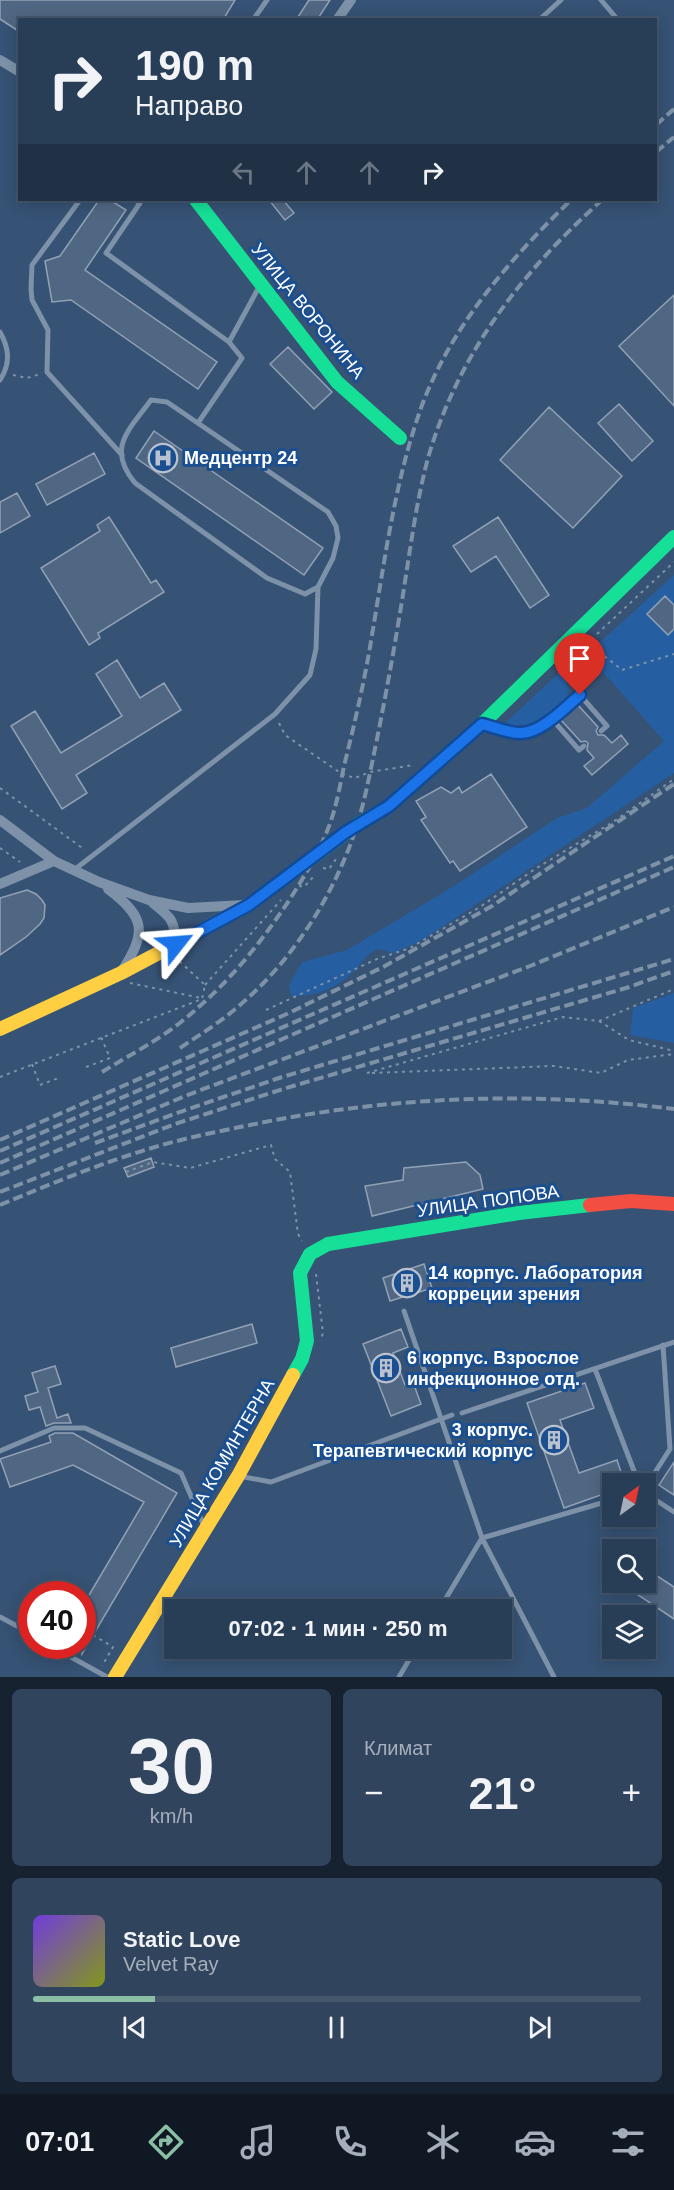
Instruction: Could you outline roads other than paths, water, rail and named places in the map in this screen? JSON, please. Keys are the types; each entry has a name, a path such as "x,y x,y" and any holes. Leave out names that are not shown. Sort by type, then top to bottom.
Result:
{"street":[{"path":"338,18 351,0"},
{"path":"0,60 18,71"},
{"name":"УЛИЦА ВОРОНИНА","path":"197,201 338,382 400,438"},
{"path":"0,1029 121,973 176,951 249,905 358,824 389,806 482,724 674,537"},
{"path":"0,820 54,861 99,882 149,900 188,908 249,905"},
{"path":"0,884 54,861"},
{"path":"99,882 122,899 133,911 138,926 140,938 121,973"},
{"path":"149,900 171,919 175,927 176,951"},
{"name":"УЛИЦА ПОПОВА","path":"310,1254 328,1244 519,1213 631,1201 674,1204"},
{"name":"УЛИЦА КОМИНТЕРНА","path":"116,1677 209,1529 244,1479 302,1359 307,1341 300,1274 310,1254"}],"lane":[{"path":"254,18 267,0"},
{"path":"541,18 561,0"},
{"path":"601,0 616,18"},
{"path":"80,201 32,265 30,289 32,300 48,330 47,372 122,454"},
{"path":"137,201 140,203 106,253 229,342 242,358 198,423"},
{"path":"229,342 261,283"},
{"path":"0,332 9,348 5,373 0,380"},
{"path":"74,870 275,714 310,675 316,649 318,587 333,558 338,538 336,526 328,512 166,402 151,400 123,438 122,454 126,471 135,483 267,578 304,594 318,587"},
{"path":"559,648 580,695 607,726 601,731"},
{"path":"482,724 520,733 532,730 552,719 580,695"},
{"path":"582,709 588,704"},
{"path":"590,718 596,714"},
{"path":"552,719 571,736 579,750 584,746"},
{"path":"404,1311 482,1538 554,1677"},
{"path":"462,1413 674,1342"},
{"path":"655,1473 670,1449 663,1345"},
{"path":"595,1369 635,1473"},
{"path":"244,1479 271,1482 452,1415"},
{"path":"0,1451 54,1428 85,1428 181,1473 209,1529"},
{"path":"656,1500 674,1512"},
{"path":"446,1599 482,1538 602,1503"},
{"path":"0,1617 18,1627"},
{"path":"74,1659 107,1677"},
{"path":"399,1677 410,1659"}],"railway":[{"path":"657,124 674,109"},
{"path":"657,151 674,137"},
{"path":"102,1072 172,1029 227,980 278,917 315,857 326,834 337,800 360,701 397,492 421,408 449,349 484,295 526,246 570,201"},
{"path":"180,1048 233,1011 260,987 311,923 337,875 357,825 366,793 426,464 444,411 479,343 522,282 574,226 601,201"},
{"path":"0,1140 289,1013 383,967 492,906 674,784"},
{"path":"0,1151 674,856"},
{"path":"0,1163 674,867"},
{"path":"0,1175 185,1096 530,966 674,907"},
{"path":"95,1143 279,1078 674,959"},
{"path":"0,1192 175,1124 283,1089 626,988 674,971"},
{"path":"0,1205 141,1151 183,1139 303,1115 408,1102 461,1099 568,1100 674,1109"}],"place":[{"name":"Медцентр 24","path":"163,458"},
{"name":"14 корпус. Лаборатория корреции зрения","path":"407,1283"},
{"name":"6 корпус. Взрослое инфекционное отд.","path":"386,1368"},
{"name":"3 корпус. Терапевтический корпус","path":"554,1440"}]}
